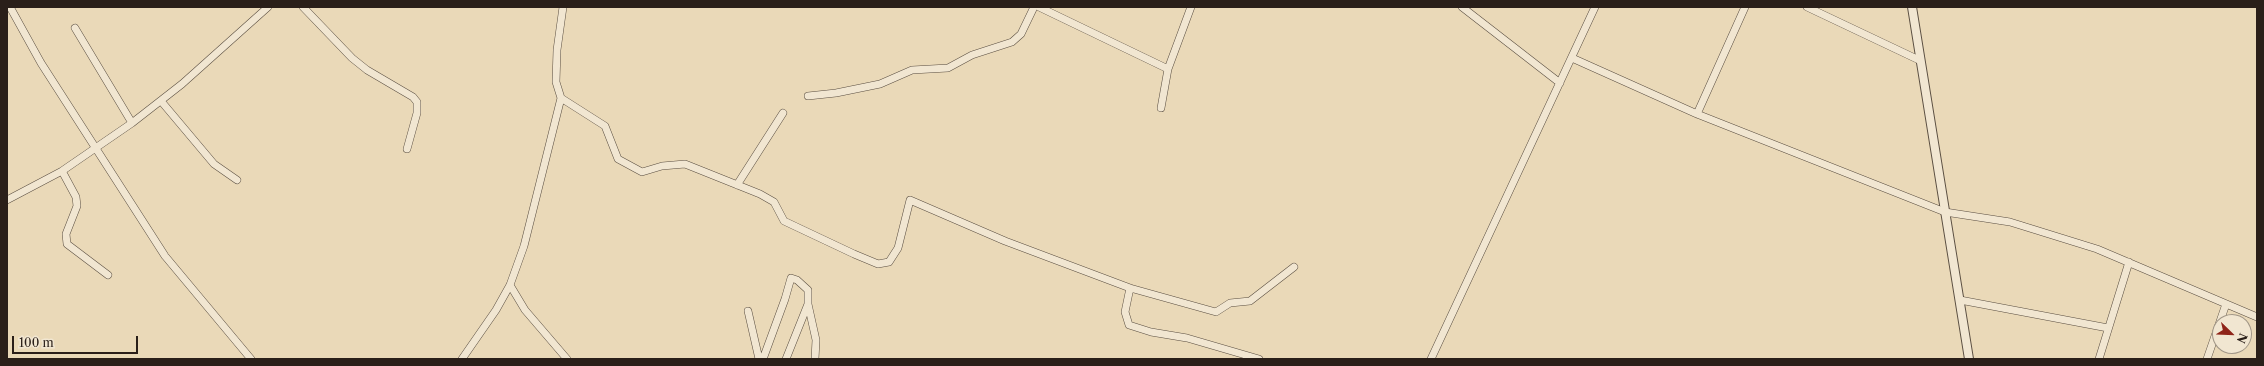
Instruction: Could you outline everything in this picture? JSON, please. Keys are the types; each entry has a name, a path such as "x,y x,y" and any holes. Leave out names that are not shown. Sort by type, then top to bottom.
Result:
{"street":[{"path":"10,7 41,63 94,148 165,256 251,359"},
{"path":"7,200 62,171 161,101 268,7"},
{"path":"304,7 352,58 367,70 413,97 417,102 417,113 407,149"},
{"path":"462,359 488,324 510,285 524,246 560,98 556,82 557,50 563,7"},
{"path":"808,96 836,93 880,84 912,70 948,68 972,55 1012,42 1021,34 1034,7"},
{"path":"1039,7 1168,69"},
{"path":"1162,108 1168,69 1191,7"},
{"path":"1462,7 1560,83"},
{"path":"1431,359 1596,7"},
{"path":"1698,114 1745,7"},
{"path":"1807,7 1919,60"},
{"path":"1912,7 1919,60 1969,359"},
{"path":"75,28 132,122"},
{"path":"1572,58 1698,114 1945,212 2010,222 2097,248 2257,317"},
{"path":"560,98 605,126 618,159 630,166 642,172 662,166 685,164 774,202 784,221 878,264 889,262 898,248 910,200 1005,241 1130,288 1216,312 1230,303 1250,301 1294,267"},
{"path":"161,101 214,164 237,180"},
{"path":"737,185 783,113"},
{"path":"62,171 76,197 77,206 66,234 67,244 108,275"},
{"path":"2099,359 2129,262"},
{"path":"763,359 791,278 797,280 808,290 808,304 816,340 815,359"},
{"path":"510,285 525,310 567,359"},
{"path":"1130,288 1125,312 1129,325 1151,332 1187,338 1259,359"},
{"path":"1960,300 2108,328"},
{"path":"786,359 808,304"},
{"path":"2207,359 2226,304"},
{"path":"748,311 759,359"}]}
